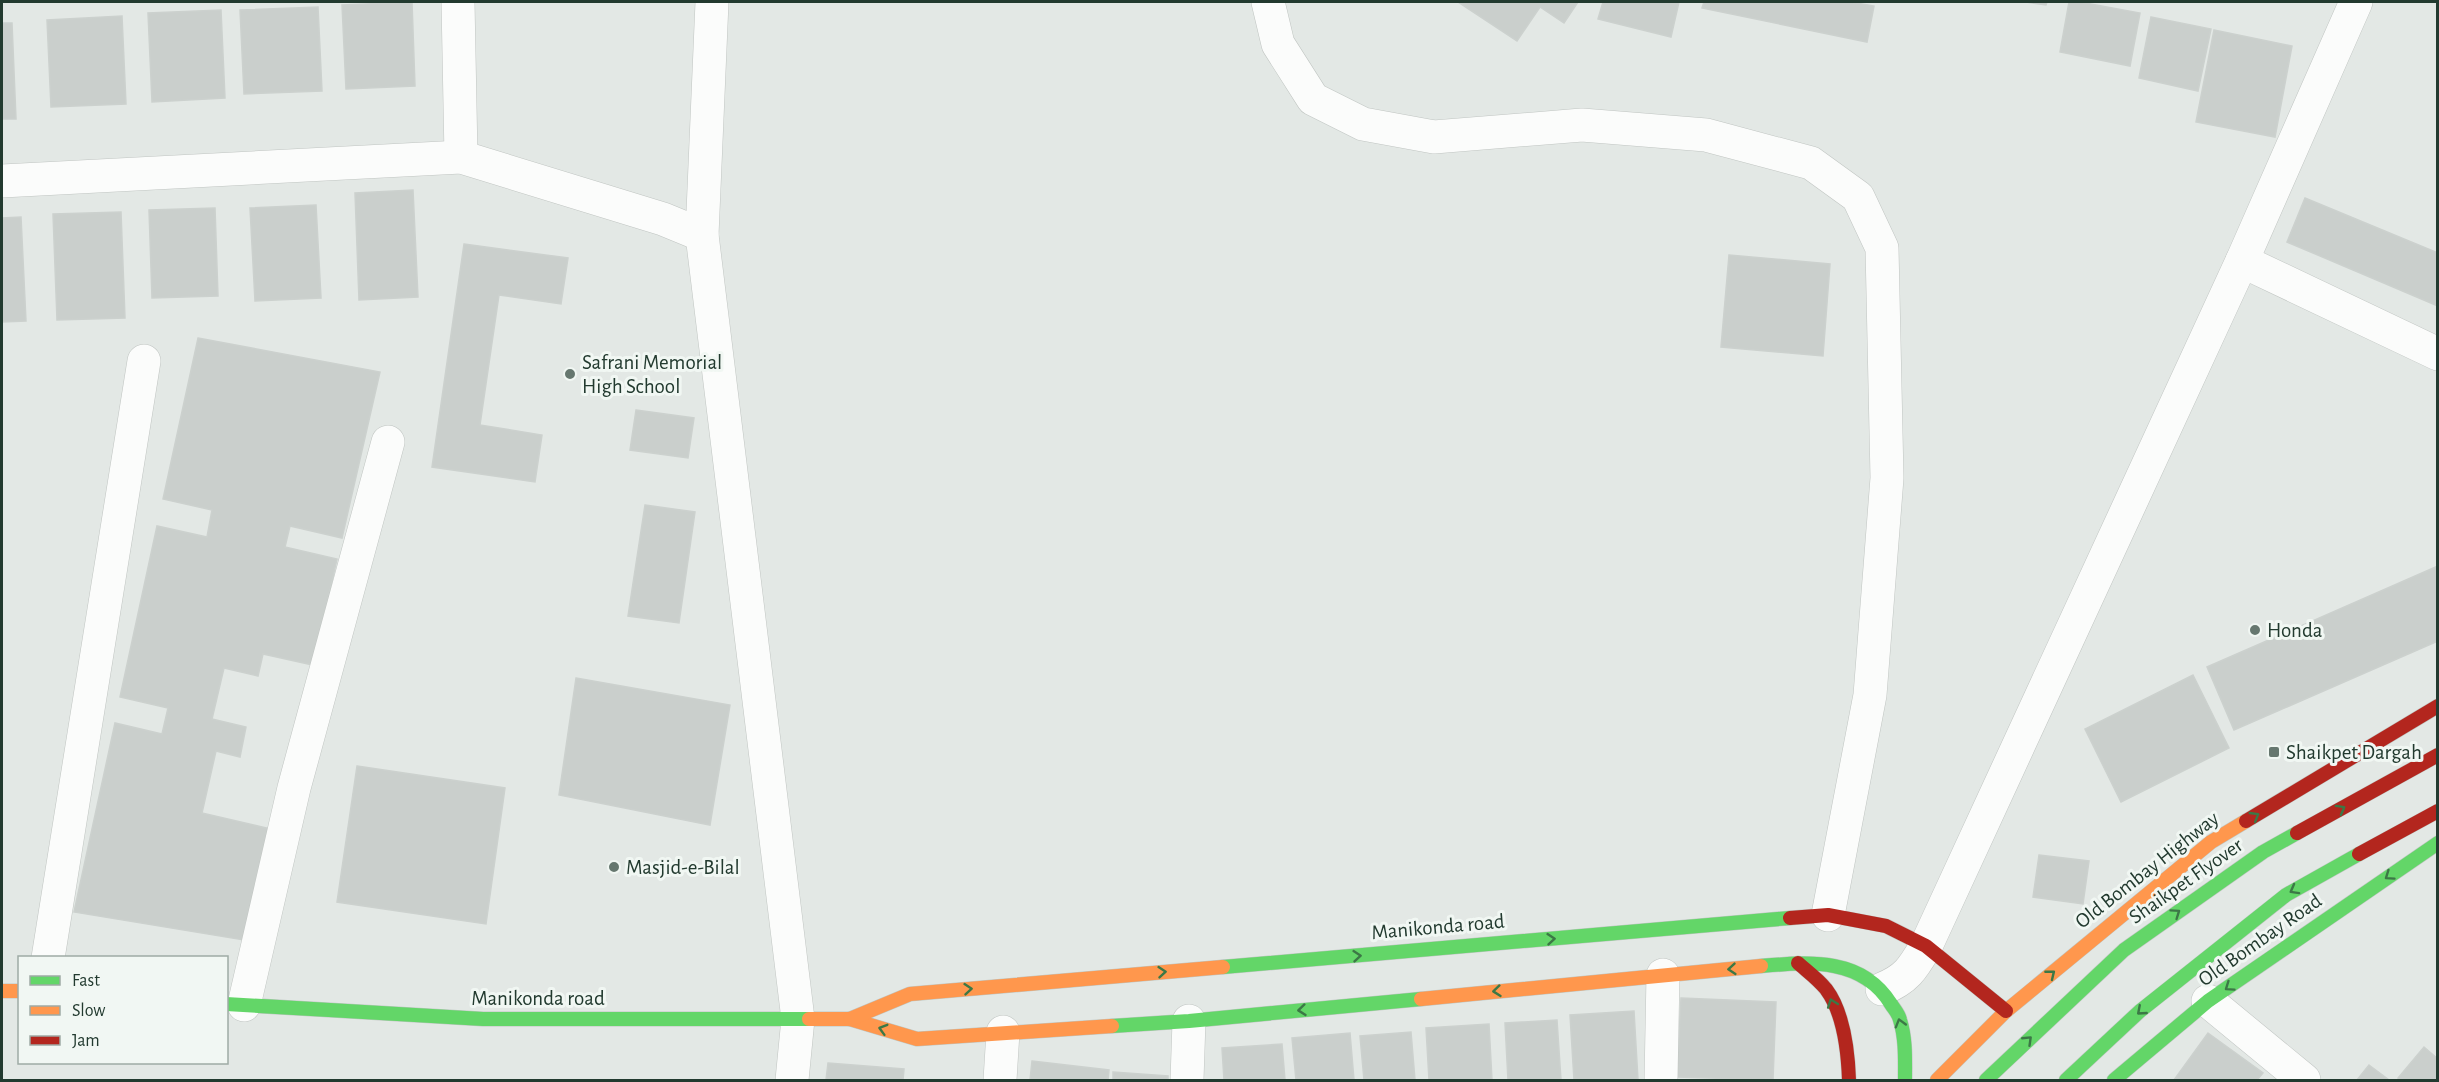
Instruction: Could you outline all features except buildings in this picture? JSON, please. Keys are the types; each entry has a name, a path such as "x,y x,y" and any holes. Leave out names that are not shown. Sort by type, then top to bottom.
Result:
{"street":[{"path":"458,2 461,158"},
{"path":"712,2 702,235 798,1019 792,1080"},
{"path":"1268,2 1278,44 1313,99 1363,124 1434,137 1582,125 1706,135 1811,163 1858,197 1882,248 1887,478 1870,695 1828,915"},
{"path":"1882,989 1898,982 1911,970 1926,945 2242,261 2356,2"},
{"path":"2,180 461,158 663,219 702,235"},
{"path":"2242,261 2438,354"},
{"path":"48,956 144,362"},
{"path":"235,1005 388,442"},
{"name":"Old Bombay Highway","path":"1937,1080 2006,1011 2211,842 2438,706"},
{"name":"Shaikpet Flyover","path":"1986,1080 2124,950 2263,852 2438,755"},
{"path":"2066,1080 2140,1011 2286,894 2438,812"},
{"name":"Old Bombay Road","path":"2114,1080 2208,1001 2438,843"},
{"name":"Manikonda road","path":"850,1019 910,994 1828,915 1886,926 1926,945 2006,1011"},
{"path":"1798,963 1828,990 1849,1062 1849,1080"},
{"name":"Manikonda road","path":"235,1005 483,1019 850,1019 917,1039 1189,1021 1798,963 1831,964 1858,973 1882,989 1900,1018 1905,1049 1905,1080"},
{"path":"1661,1080 1663,975"},
{"path":"2,991 18,991"},
{"path":"2208,1001 2304,1080"},
{"path":"1186,1080 1189,1021"},
{"path":"1000,1080 1003,1032"}],"traffic: fast":[{"path":"1986,1080 2124,950 2263,852 2297,833"},
{"path":"2114,1080 2208,1001 2438,843"},
{"path":"2066,1080 2140,1011 2286,895 2359,854"},
{"path":"1223,967 1790,918"},
{"path":"1761,966 1798,964 1834,966 1850,970 1879,989 1898,1014 1902,1027 1905,1080"},
{"path":"1112,1026 1421,999"},
{"path":"228,1004 483,1019 809,1019"}],"traffic: slow":[{"path":"1937,1080 2006,1011 2211,842 2246,821"},
{"path":"1421,999 1761,966"},
{"path":"850,1019 910,994 1223,967"},
{"path":"2,991 18,991"},
{"path":"809,1019 850,1019 917,1039 1112,1026"}],"traffic: jam":[{"path":"2246,821 2438,706"},
{"path":"2297,833 2438,755"},
{"path":"2359,854 2438,811"},
{"path":"1790,918 1828,915 1886,926 1926,946 2006,1011"},
{"path":"1798,963 1826,989 1837,1009 1846,1045 1849,1080"}],"place":[{"name":"Safrani Memorial High School","path":"570,374"},
{"name":"Honda","path":"2255,630"},
{"name":"Shaikpet Dargah","path":"2274,752"},
{"name":"Masjid-e-Bilal","path":"614,867"}]}
